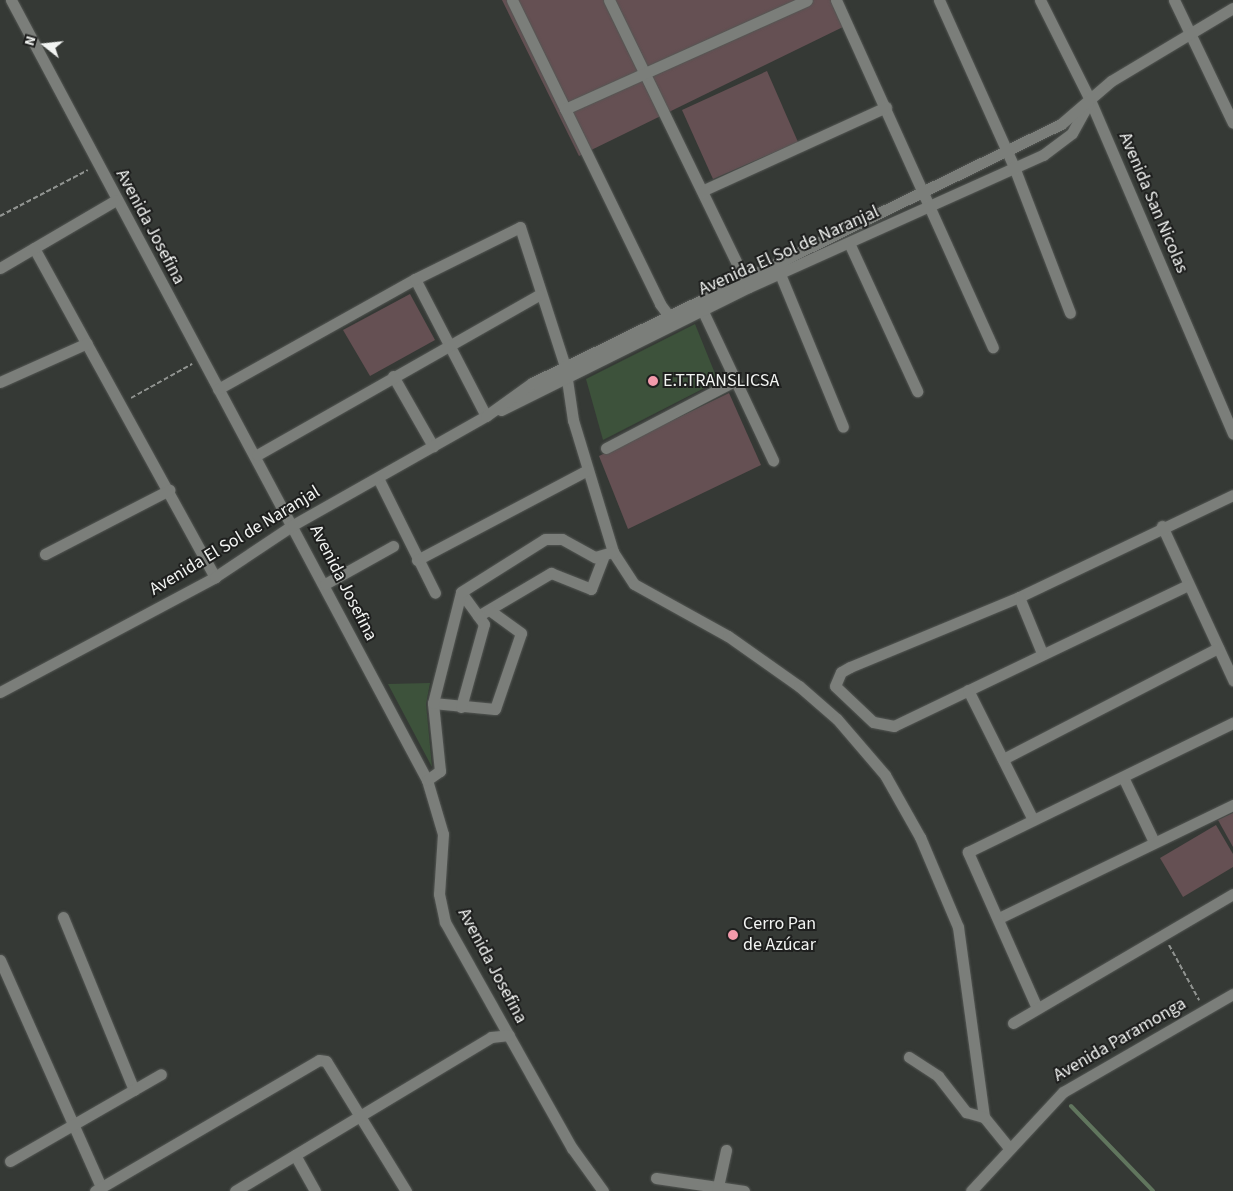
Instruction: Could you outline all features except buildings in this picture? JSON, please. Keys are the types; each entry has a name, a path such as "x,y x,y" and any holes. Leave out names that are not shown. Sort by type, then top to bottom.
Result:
{"street":[{"name":"Avenida Josefina","path":"11,0 96,165 218,390 257,455 427,780 443,834 439,886 445,922 572,1148 603,1191"},
{"path":"512,0 671,319"},
{"path":"609,0 704,190 747,282"},
{"path":"565,109 807,0"},
{"path":"836,0 925,188 993,347"},
{"path":"939,0 1007,150 1070,313"},
{"name":"Avenida San Nicolas","path":"1040,0 1090,100 1232,428"},
{"path":"1174,0 1233,123"},
{"name":"Avenida El Sol de Naranjal","path":"0,692 215,577 293,524 486,416 565,366 700,305 925,188 1061,124 1111,81 1189,32 1233,8"},
{"name":"Avenida El Sol de Naranjal","path":"747,282 780,274 850,245 1061,143 1079,123 1090,100"},
{"path":"704,190 886,107"},
{"path":"0,268 116,200"},
{"path":"218,390 415,279 520,227 540,295 565,366 573,420 588,470 608,555 634,584 728,636 799,686 837,719 885,775 920,837 958,927 984,1117 1009,1148"},
{"path":"850,245 917,391"},
{"path":"34,248 170,490 215,577"},
{"path":"780,274 843,427"},
{"path":"415,279 450,343 486,416"},
{"path":"257,455 450,343 540,295"},
{"path":"700,305 734,381 773,460"},
{"name":"Avenida El Sol de Naranjal","path":"486,416 568,380 671,319"},
{"path":"0,382 88,343"},
{"path":"392,376 433,446"},
{"path":"606,448 734,381"},
{"path":"417,560 588,470"},
{"path":"378,478 435,593"},
{"path":"45,554 170,490"},
{"path":"1188,585 1042,653 968,690 885,726 861,713 835,686 841,672 850,667 1019,597 1162,526 1233,495"},
{"path":"1162,526 1233,680"},
{"path":"427,780 441,766 433,703 461,592 545,539 562,539 608,555"},
{"path":"325,584 393,546"},
{"path":"478,616 551,573 592,590 608,555"},
{"path":"460,707 484,624 461,592"},
{"path":"1019,597 1042,653"},
{"path":"433,703 460,707 496,708 521,634 489,610"},
{"path":"1003,759 1218,648"},
{"path":"968,690 1034,820"},
{"path":"1037,1008 999,918 968,852 1233,723"},
{"path":"1123,777 1154,842"},
{"path":"999,918 1233,805"},
{"path":"1013,1023 1233,894"},
{"path":"63,917 134,1090"},
{"path":"0,960 73,1125 98,1189 319,1060 326,1061 406,1191"},
{"name":"Avenida Paramonga","path":"972,1191 1009,1148 1063,1092 1233,994"},
{"path":"237,1191 491,1037 509,1035"},
{"path":"909,1057 938,1076 966,1112 984,1117"},
{"path":"10,1161 161,1074"},
{"path":"717,1190 726,1150"},
{"path":"295,1155 315,1191"},
{"path":"656,1178 717,1190 744,1191"}],"path":[{"path":"0,216 96,165"},
{"path":"121,403 201,359"},
{"path":"1163,934 1205,1011"}],"shaded area":[{"path":"502,0 834,0 845,26 579,156"},
{"path":"767,71 798,142 713,179 682,110"},
{"path":"410,294 435,340 370,376 343,330"},
{"path":"729,393 761,465 628,529 599,456"},
{"path":"1233,813 1233,847 1218,820"},
{"path":"1216,825 1233,854 1233,867 1183,897 1160,858"}],"waterway":[{"path":"1071,1106 1153,1191"}],"place":[{"name":"E.T.TRANSLICSA","path":"653,381"},
{"name":"Cerro Pan de Azúcar","path":"733,935"}]}
